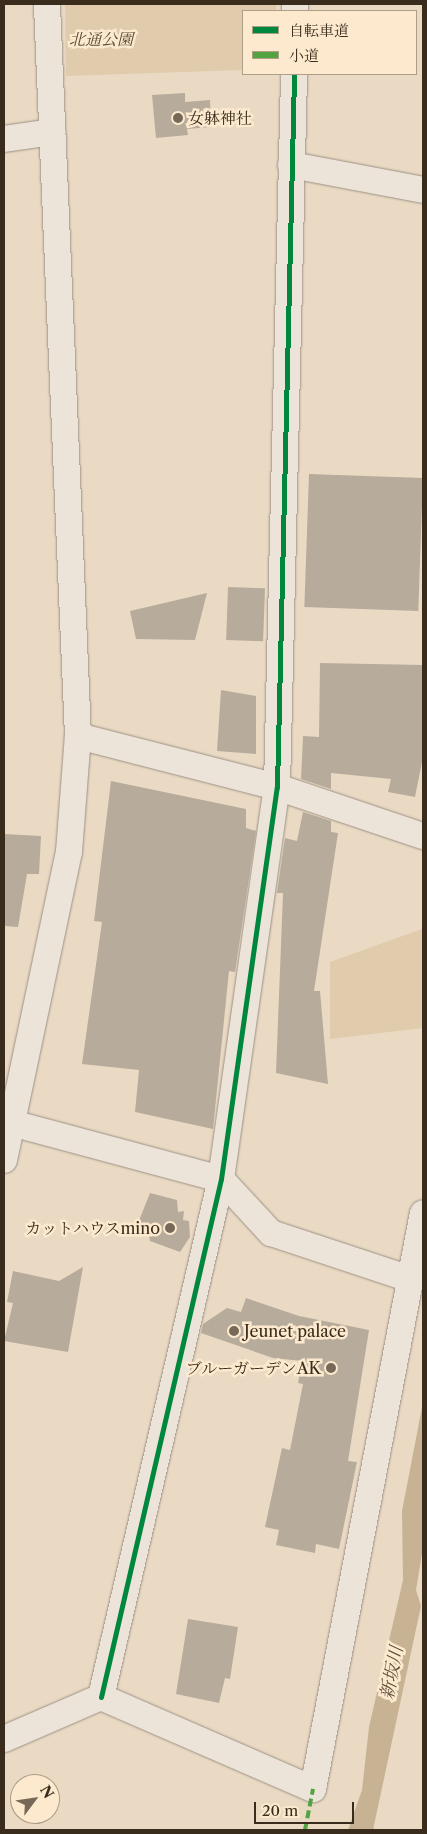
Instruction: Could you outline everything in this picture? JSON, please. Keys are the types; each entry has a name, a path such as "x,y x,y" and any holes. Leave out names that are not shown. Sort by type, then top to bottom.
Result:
{"street":[{"path":"4,1160 8,1122 69,852 78,736 47,4"},
{"path":"101,1697 221,1179 277,787 294,75"},
{"path":"4,139 52,132"},
{"path":"292,165 423,190"},
{"path":"78,736 277,787 423,836"},
{"path":"8,1122 221,1179 270,1233 410,1279"},
{"path":"4,1740 101,1697 313,1789 423,1213"}],"green space":[{"name":"北通公園","path":"65,4 277,4 276,10 242,10 242,70 66,76"},
{"path":"422,929 423,1028 330,1039 330,962"}],"water":[{"name":"新坂川","path":"423,1402 423,1548 416,1590 421,1606 373,1830 348,1830 362,1790 369,1727 403,1580 402,1511"}],"building":[{"name":"女躰神社","path":"185,93 185,102 210,100 211,127 187,129 188,135 156,138 152,95"},
{"path":"309,474 423,478 418,611 304,607"},
{"path":"228,587 265,588 263,641 226,640"},
{"path":"207,593 195,640 136,639 130,611"},
{"path":"320,663 423,665 423,757 415,797 388,792 391,779 331,773 331,789 301,779 303,736 319,737"},
{"path":"221,690 256,696 256,754 217,751"},
{"path":"111,781 246,809 246,828 256,831 235,972 229,971 213,1129 135,1112 139,1070 82,1064 102,922 94,921"},
{"path":"303,812 331,821 331,832 338,833 314,991 320,991 328,1084 276,1073 283,893 277,893 285,838 297,841"},
{"path":"4,834 41,836 39,874 27,874 18,927 4,926"},
{"path":"150,1193 177,1200 178,1212 184,1211 183,1220 189,1221 190,1237 180,1252 150,1241 148,1230 136,1228"},
{"path":"83,1267 68,1352 4,1341 13,1303 7,1302 13,1271 59,1281"},
{"path":"246,1298 299,1316 369,1330 348,1461 357,1462 339,1549 316,1544 315,1553 276,1545 279,1530 265,1527 282,1448 290,1450 303,1384 298,1383 302,1361 273,1358 201,1333 203,1324 227,1308 241,1312"},
{"path":"188,1619 238,1627 230,1679 225,1678 219,1703 176,1694"}],"marked path":[{"path":"305,1830 313,1789"}],"cycle path":[{"path":"101,1697 221,1179 277,787 294,75"}],"place":[{"name":"女躰神社","path":"178,118"},
{"name":"カットハウスmino","path":"170,1228"},
{"name":"Jeunet palace","path":"234,1331"},
{"name":"ブルーガーデンAK","path":"331,1368"}]}
